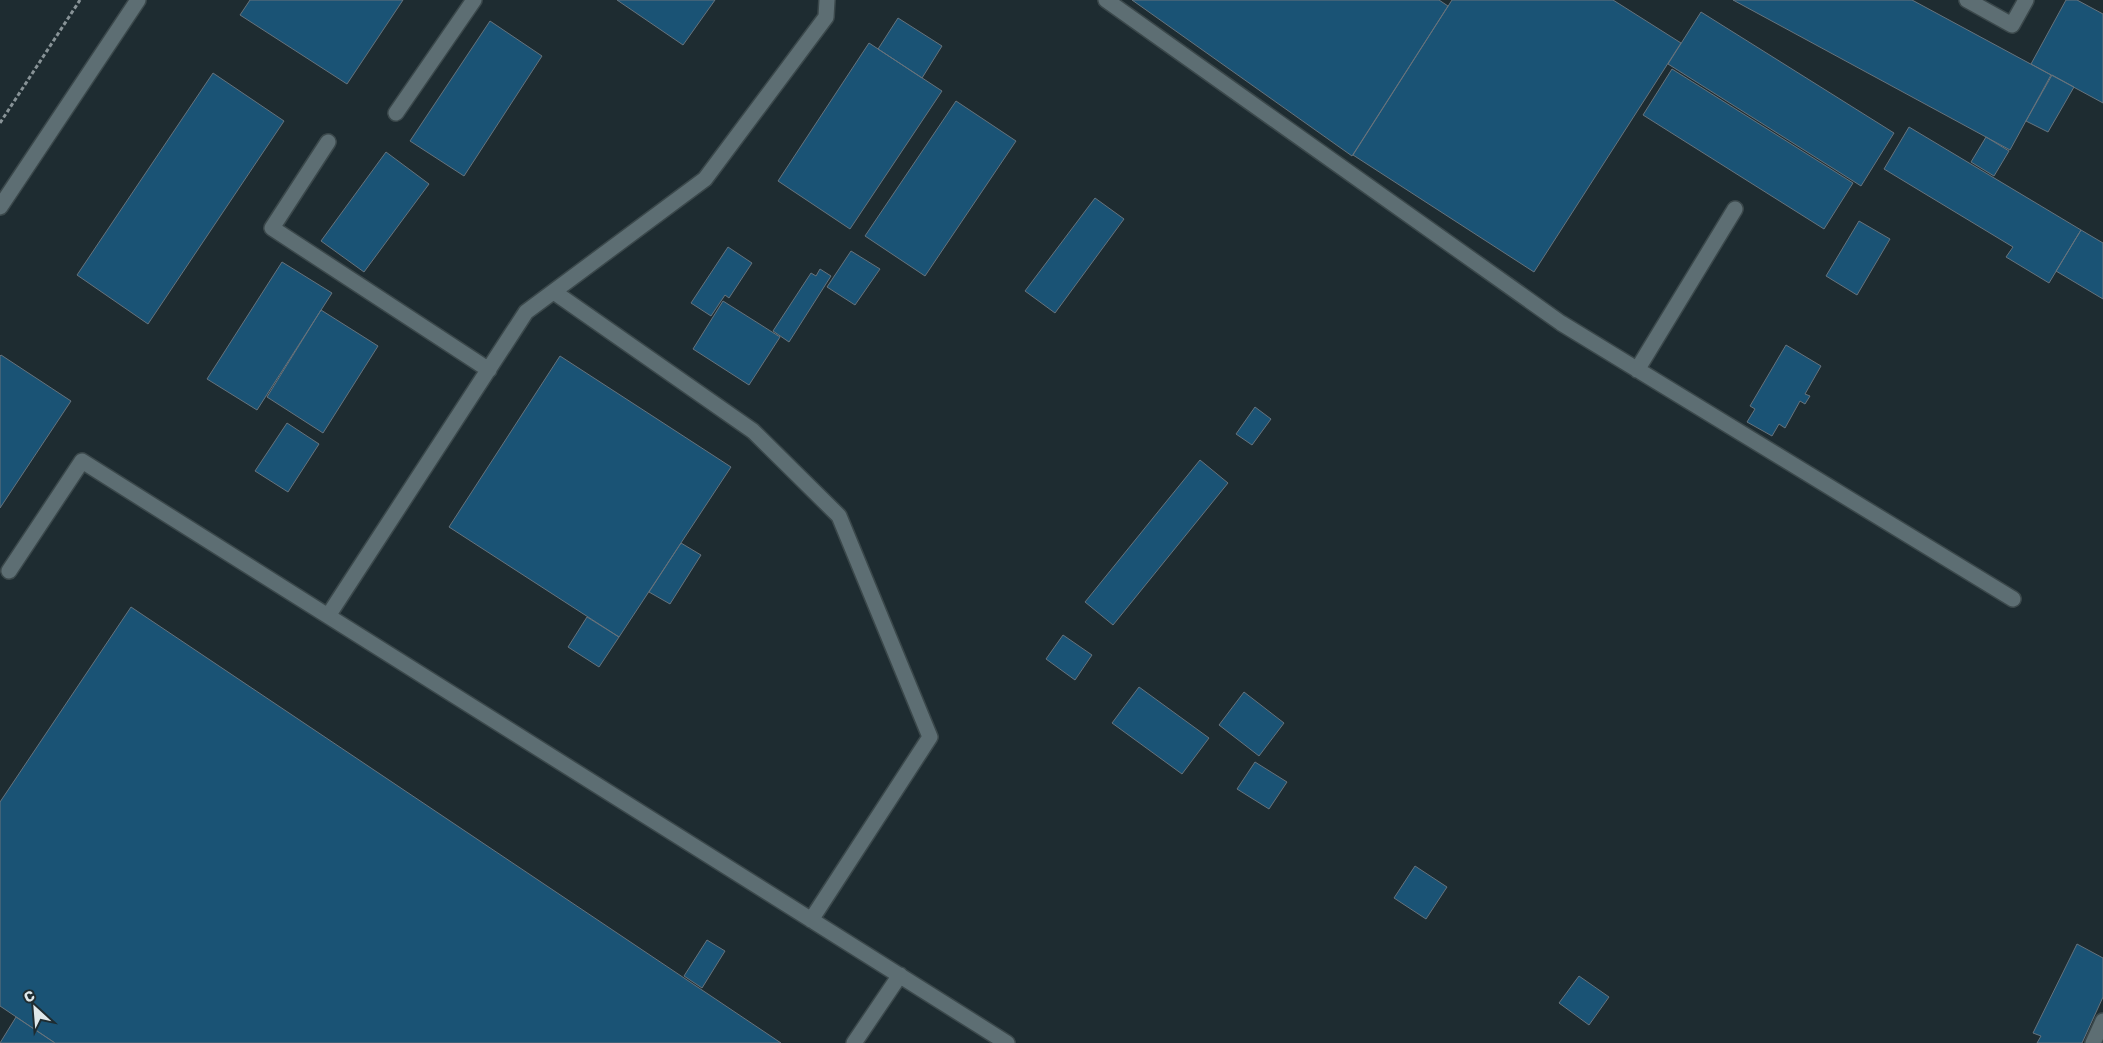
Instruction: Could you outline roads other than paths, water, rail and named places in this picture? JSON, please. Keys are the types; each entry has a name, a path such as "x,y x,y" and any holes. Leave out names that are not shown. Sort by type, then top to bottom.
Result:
{"lane":[{"path":"0,207 138,0"},
{"path":"396,113 474,0"},
{"path":"328,616 526,312 705,179 826,17 827,0"},
{"path":"1106,0 1560,323 2013,599"},
{"path":"1967,0 2012,25 2026,0"},
{"path":"328,142 272,228 489,370"},
{"path":"1637,370 1735,209"},
{"path":"554,292 753,431 839,516 930,736 812,920"},
{"path":"9,571 82,461 1007,1043"},
{"path":"854,1043 900,976"},
{"path":"2093,1043 2103,1021"}]}
